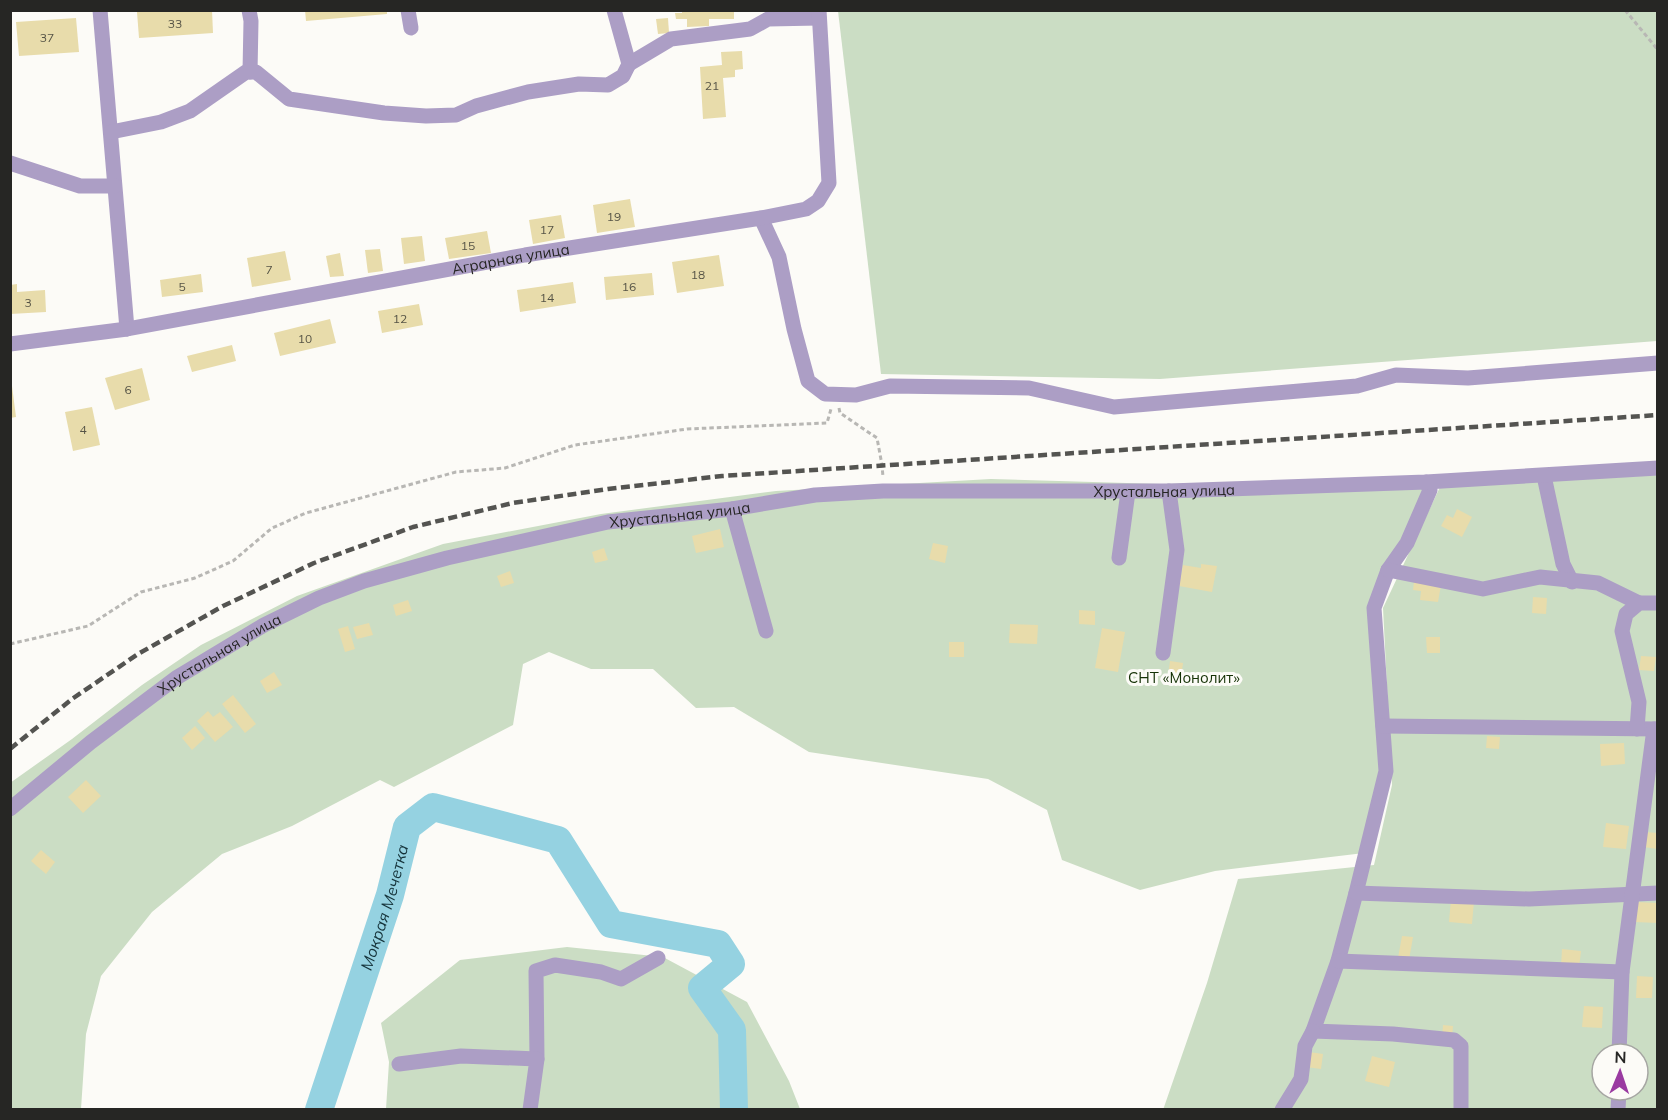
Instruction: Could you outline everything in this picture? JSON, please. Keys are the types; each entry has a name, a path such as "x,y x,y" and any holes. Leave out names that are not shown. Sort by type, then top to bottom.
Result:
{"street":[{"path":"100,10 127,329"},
{"path":"249,10 251,21 250,72"},
{"path":"408,10 411,28"},
{"path":"614,10 629,64"},
{"path":"111,132 161,122 190,111 246,72 256,72 290,99 384,113 426,116 456,114 476,106 528,92 579,84 608,85 622,75 629,64 671,39 750,29 768,19 819,14"},
{"name":"Аграрная улица","path":"10,344 127,329 525,255 806,209 818,201 829,183 819,14"},
{"path":"10,163 80,186 114,186"},
{"path":"761,218 779,257 808,381 825,394 856,395 890,386 1029,388 1114,407 1357,386 1396,375 1468,378 1658,363"},
{"name":"Хрустальная улица","path":"10,809 83,749 176,678 264,625 319,598 364,581 447,558 608,522 732,509 815,495 883,491 1169,491 1426,482 1658,468"},
{"path":"1544,476 1563,564 1572,582"},
{"path":"1282,1110 1301,1079 1305,1046 1338,961 1386,771 1374,608 1388,570 1407,543 1430,490 1426,482"},
{"path":"1163,653 1177,550 1169,491"},
{"path":"1119,558 1128,492"},
{"path":"732,509 766,631"},
{"path":"1388,570 1483,589 1540,577 1598,583 1639,603 1658,603"},
{"path":"1637,729 1639,702 1622,631 1626,614 1639,603"},
{"path":"1383,726 1656,729 1622,972 1619,1042"},
{"path":"1356,893 1529,899 1658,893"},
{"path":"530,1110 537,1059 536,971 555,965 601,972 621,979 658,958"},
{"path":"1338,961 1622,972"},
{"path":"1313,1030 1454,1040 1461,1046 1461,1110"},
{"path":"399,1064 461,1056 537,1059"}],"path":[{"path":"1625,10 1658,50"},
{"path":"837,394 840,413 876,438 882,465 883,491"},
{"path":"10,644 88,626 141,592 195,578 233,561 272,528 306,513 456,472 505,468 575,444 687,429 827,423 837,394"}],"green space":[{"path":"838,11 1657,11 1657,341 1160,379 881,374"},
{"path":"1657,475 1657,1109 1163,1110 1207,983 1238,879 1374,865 1392,785 1383,608 1440,487"},
{"name":"СНТ «Монолит»","path":"991,479 1161,484 1415,479 1426,493 1370,607 1382,769 1364,853 1215,871 1140,890 1062,860 1047,810 988,779 809,752 734,707 696,708 653,669 591,669 549,652 523,664 513,725 394,787 380,780 292,826 222,854 152,912 101,976 86,1034 81,1109 11,1109 10,783 142,685 201,645 297,596 443,544 601,514 776,491"},
{"path":"567,947 663,957 747,1002 789,1081 800,1109 386,1109 389,1062 381,1023 460,960"}],"building":[{"path":"212,10 213,33 139,38 137,12"},
{"path":"305,10 387,10 387,14 306,21"},
{"path":"682,10 734,10 734,19 709,19 709,26 687,27 687,19 676,19 675,13 682,13"},
{"path":"76,18 79,52 19,56 16,22"},
{"path":"668,18 669,33 658,34 656,19"},
{"path":"742,51 743,69 735,70 735,77 723,78 726,117 703,119 700,67 722,65 721,52"},
{"path":"630,199 635,227 597,233 593,205"},
{"path":"561,215 565,238 533,244 529,220"},
{"path":"487,231 491,253 449,259 445,238"},
{"path":"422,236 425,261 404,264 401,238"},
{"path":"380,249 383,271 368,273 365,250"},
{"path":"285,251 291,280 252,287 247,258"},
{"path":"340,253 344,276 330,277 326,256"},
{"path":"719,255 724,286 677,293 672,262"},
{"path":"652,273 654,295 606,300 604,277"},
{"path":"201,274 203,292 162,297 160,280"},
{"path":"573,282 576,303 520,312 517,290"},
{"path":"17,284 17,292 45,290 46,312 10,314 10,285"},
{"path":"419,304 423,325 382,333 378,311"},
{"path":"330,319 336,343 280,356 274,333"},
{"path":"232,345 236,361 192,372 187,356"},
{"path":"142,368 150,400 115,410 105,378"},
{"path":"12,386 16,417 10,418 10,387"},
{"path":"92,407 100,445 73,451 65,412"},
{"path":"1457,509 1472,517 1462,537 1441,526 1447,515 1453,518"},
{"path":"720,529 724,547 696,553 692,536"},
{"path":"933,543 948,546 945,563 929,559"},
{"path":"604,548 608,560 595,563 592,552"},
{"path":"1201,564 1217,566 1212,592 1179,586 1183,565 1201,568"},
{"path":"510,571 514,583 501,587 497,576"},
{"path":"1414,581 1441,585 1438,602 1420,600 1421,591 1413,590"},
{"path":"1533,597 1547,598 1546,614 1532,613"},
{"path":"408,600 412,611 396,616 393,605"},
{"path":"1079,610 1095,611 1095,625 1079,624"},
{"path":"369,623 373,635 357,639 353,627"},
{"path":"1010,624 1038,625 1037,644 1009,643"},
{"path":"348,626 355,649 345,652 338,629"},
{"path":"1102,628 1125,632 1118,672 1095,668"},
{"path":"1426,637 1440,637 1440,653 1427,653"},
{"path":"949,642 964,642 964,657 949,657"},
{"path":"1641,656 1656,657 1654,671 1639,670"},
{"path":"1170,661 1183,663 1181,678 1168,676"},
{"path":"274,672 282,685 267,693 260,681"},
{"path":"233,695 256,724 245,733 222,704"},
{"path":"208,711 213,717 220,712 233,727 215,742 197,721"},
{"path":"195,726 205,738 192,750 182,738"},
{"path":"1487,736 1500,737 1499,749 1486,748"},
{"path":"1624,743 1625,764 1601,766 1600,744"},
{"path":"86,780 101,796 83,813 68,797"},
{"path":"1606,823 1629,826 1626,849 1603,847"},
{"path":"1645,832 1658,833 1658,849 1643,847"},
{"path":"41,850 55,862 46,874 31,861"},
{"path":"1451,899 1474,901 1472,924 1449,922"},
{"path":"1636,902 1658,903 1658,923 1635,922"},
{"path":"1402,936 1413,937 1409,960 1398,958"},
{"path":"1562,949 1581,951 1579,968 1561,967"},
{"path":"1637,976 1653,977 1652,998 1636,998"},
{"path":"1584,1006 1603,1007 1602,1028 1582,1027"},
{"path":"1443,1025 1453,1026 1452,1038 1442,1037"},
{"path":"1309,1052 1323,1054 1321,1069 1306,1067"},
{"path":"1372,1056 1395,1062 1389,1087 1365,1081"}],"waterway":[{"name":"Мокрая Мечетка","path":"319,1110 390,895 407,827 433,807 558,840 611,924 718,944 731,964 702,988 732,1030 734,1110"}],"railway":[{"path":"10,749 72,699 138,654 223,606 314,563 413,527 513,503 722,476 1658,415"}]}
